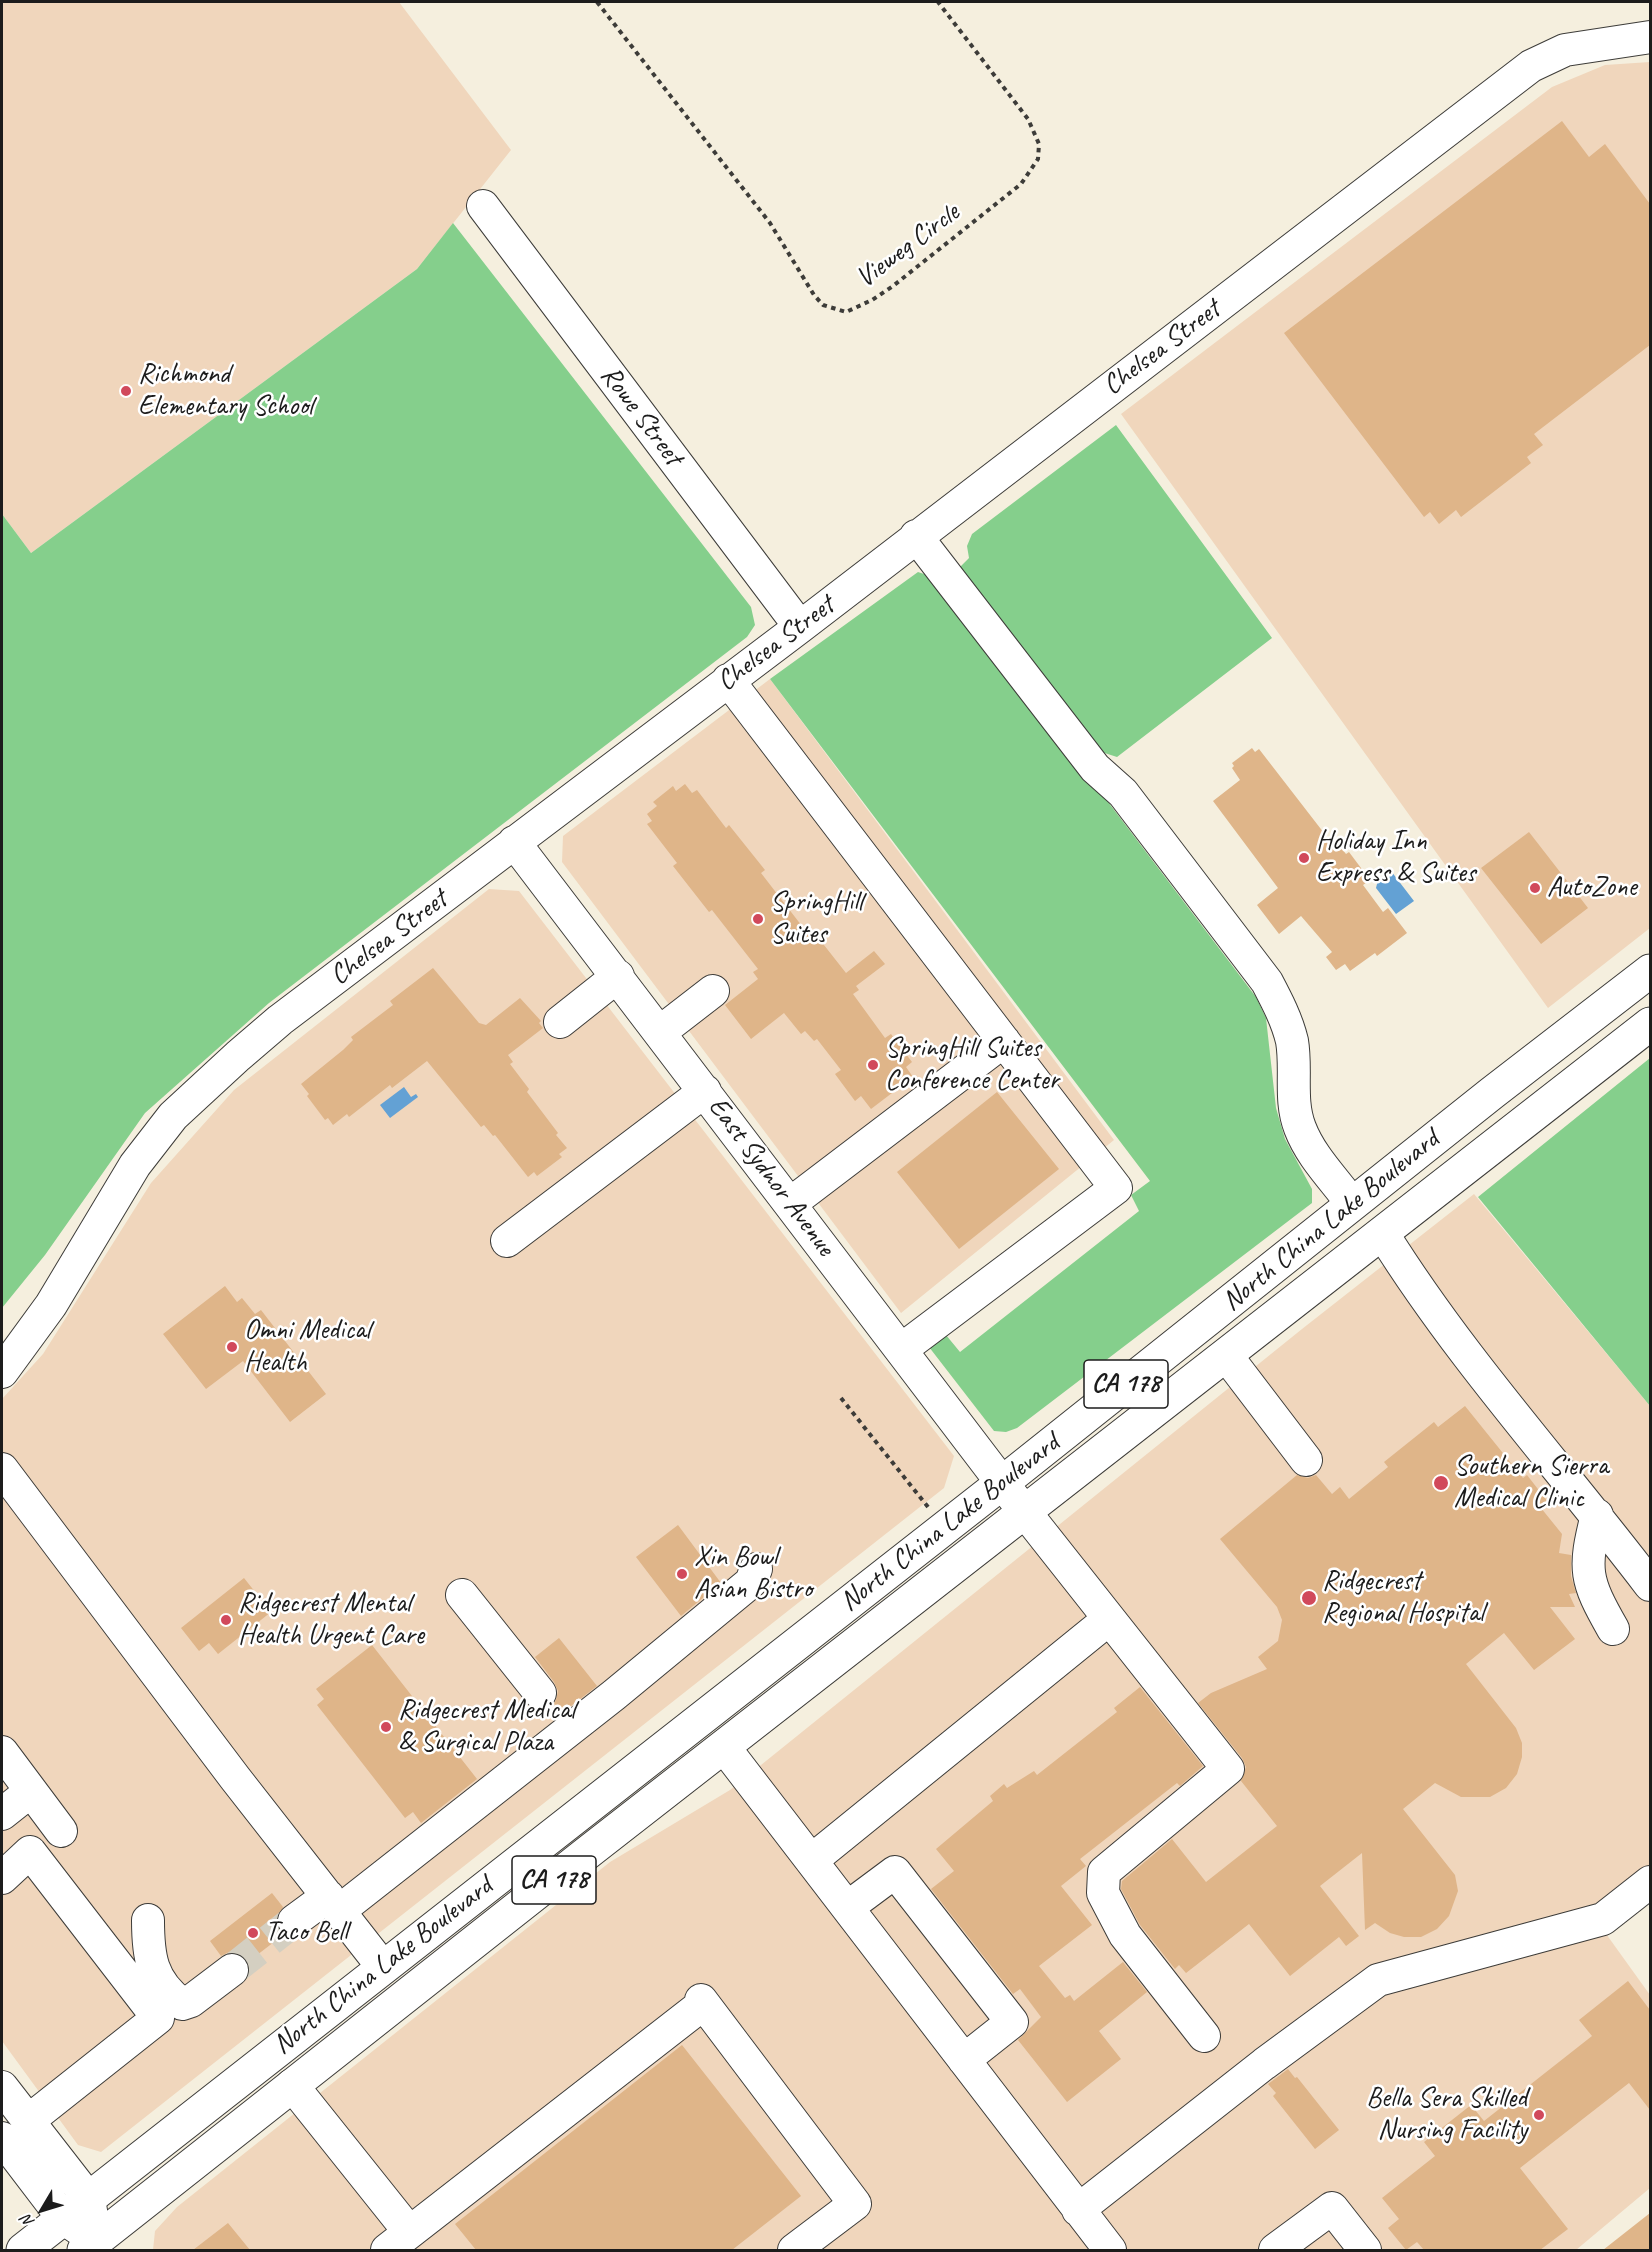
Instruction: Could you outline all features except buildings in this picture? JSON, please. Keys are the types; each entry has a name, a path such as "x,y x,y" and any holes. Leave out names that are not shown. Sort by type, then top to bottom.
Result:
{"main road":[{"name":"North China Lake Boulevard","path":"22,2250 1002,1483 1492,1093 1650,971"},
{"name":"North China Lake Boulevard","path":"94,2247 292,2085 1650,1024"},
{"path":"1383,1234 1380,1215 1385,1207 1404,1187 1483,1122 1492,1093"}],"street":[{"name":"Chelsea Street","path":"2,1372 51,1305 135,1165 173,1116 280,1020 800,627 1531,66 1565,50 1650,37"},
{"name":"Rowe Street","path":"483,206 800,627"},
{"path":"916,536 1095,768 1123,793 1267,982 1282,1011 1292,1043 1293,1100 1300,1129 1319,1162 1353,1204"},
{"path":"728,680 1116,1188 902,1349"},
{"name":"East Sydnor Avenue","path":"514,842 1002,1483 1228,1769 1104,1872 1103,1893 1125,1935 1204,2036"},
{"path":"560,1023 618,976"},
{"path":"660,1032 713,991"},
{"path":"790,1203 1004,1041"},
{"path":"507,1241 705,1091"},
{"path":"1383,1234 1458,1344 1597,1515 1650,1585"},
{"path":"1226,1355 1306,1460"},
{"path":"2,1469 215,1752 382,1966"},
{"path":"1597,1515 1587,1554 1592,1592 1613,1629"},
{"path":"294,1921 334,1903 553,1710 751,1582 756,1569"},
{"path":"462,1594 553,1710"},
{"path":"812,1860 1109,1619"},
{"path":"724,1747 1110,2250"},
{"path":"2,1753 61,1831"},
{"path":"2,1814 31,1791"},
{"path":"2,1878 30,1852 158,2018 28,2121"},
{"path":"848,1907 895,1872 1012,2022 964,2060"},
{"path":"1078,2210 1287,2046 1378,1980 1603,1919 1650,1882"},
{"path":"148,1920 148,1954 154,1969 162,1984 182,2004 191,2001 232,1970"},
{"path":"292,2085 394,2237 702,2002 855,2204 794,2250"},
{"path":"2,2087 28,2121 94,2247"},
{"path":"2,2138 76,2209"},
{"path":"1275,2250 1332,2208 1365,2250"}],"path":[{"name":"Vieweg Circle","path":"597,2 770,223 814,295 823,305 846,312 872,300 893,286 1021,184 1038,159 1039,144 1028,118 939,2"},
{"path":"841,1398 928,1507"}],"shaded area":[{"name":"Richmond Elementary School","path":"2,2 399,2 511,150 417,269 31,553 2,514"},
{"path":"1650,62 1650,928 1548,1008 1121,414 1552,87 1605,65"},
{"path":"770,679 1114,1140 901,1313 562,862 563,836"},
{"path":"489,889 519,891 954,1456 944,1488 101,2152 78,2145 2,2041 2,1399 43,1354 151,1183 234,1090"},
{"name":"Ridgecrest Regional Hospital","path":"1474,1194 1650,1406 1650,1895 1604,1931 1650,1995 1650,2188 1576,2250 153,2250 155,2231 177,2207 610,1862 730,1790 1302,1329"}],"green space":[{"path":"453,223 751,607 755,625 747,637 269,1003 145,1113 45,1255 2,1308 2,514 31,553 417,269"},
{"path":"1116,425 1272,638 1117,757 1086,747 957,570 969,558 967,546 972,534"},
{"path":"918,572 939,579 1256,997 1266,1018 1276,1108 1285,1139 1312,1189 1312,1203 1017,1428 1006,1432 994,1431 929,1347 946,1335 960,1352 1139,1211 1131,1195 1150,1181 770,679"},
{"path":"1650,1058 1650,1406 1478,1197"}],"water":[{"path":"1391,871 1414,901 1396,914 1376,888 1378,880"},
{"path":"404,1087 411,1097 416,1094 418,1097 390,1118 380,1105"}],"tunnel":[{"path":"232,1970 294,1921"}],"place":[{"name":"Richmond Elementary School","path":"126,391"},
{"name":"Holiday Inn Express & Suites","path":"1304,858"},
{"name":"AutoZone","path":"1535,888"},
{"name":"SpringHill Suites","path":"758,919"},
{"name":"SpringHill Suites Conference Center","path":"873,1065"},
{"name":"Omni Medical Health","path":"232,1347"},
{"name":"Southern Sierra Medical Clinic","path":"1441,1483"},
{"name":"Xin Bowl Asian Bistro","path":"682,1574"},
{"name":"Ridgecrest Regional Hospital","path":"1309,1598"},
{"name":"Ridgecrest Mental Health Urgent Care","path":"226,1620"},
{"name":"Ridgecrest Medical & Surgical Plaza","path":"386,1727"},
{"name":"Taco Bell","path":"253,1933"},
{"name":"Bella Sera Skilled Nursing Facility","path":"1539,2115"}]}
